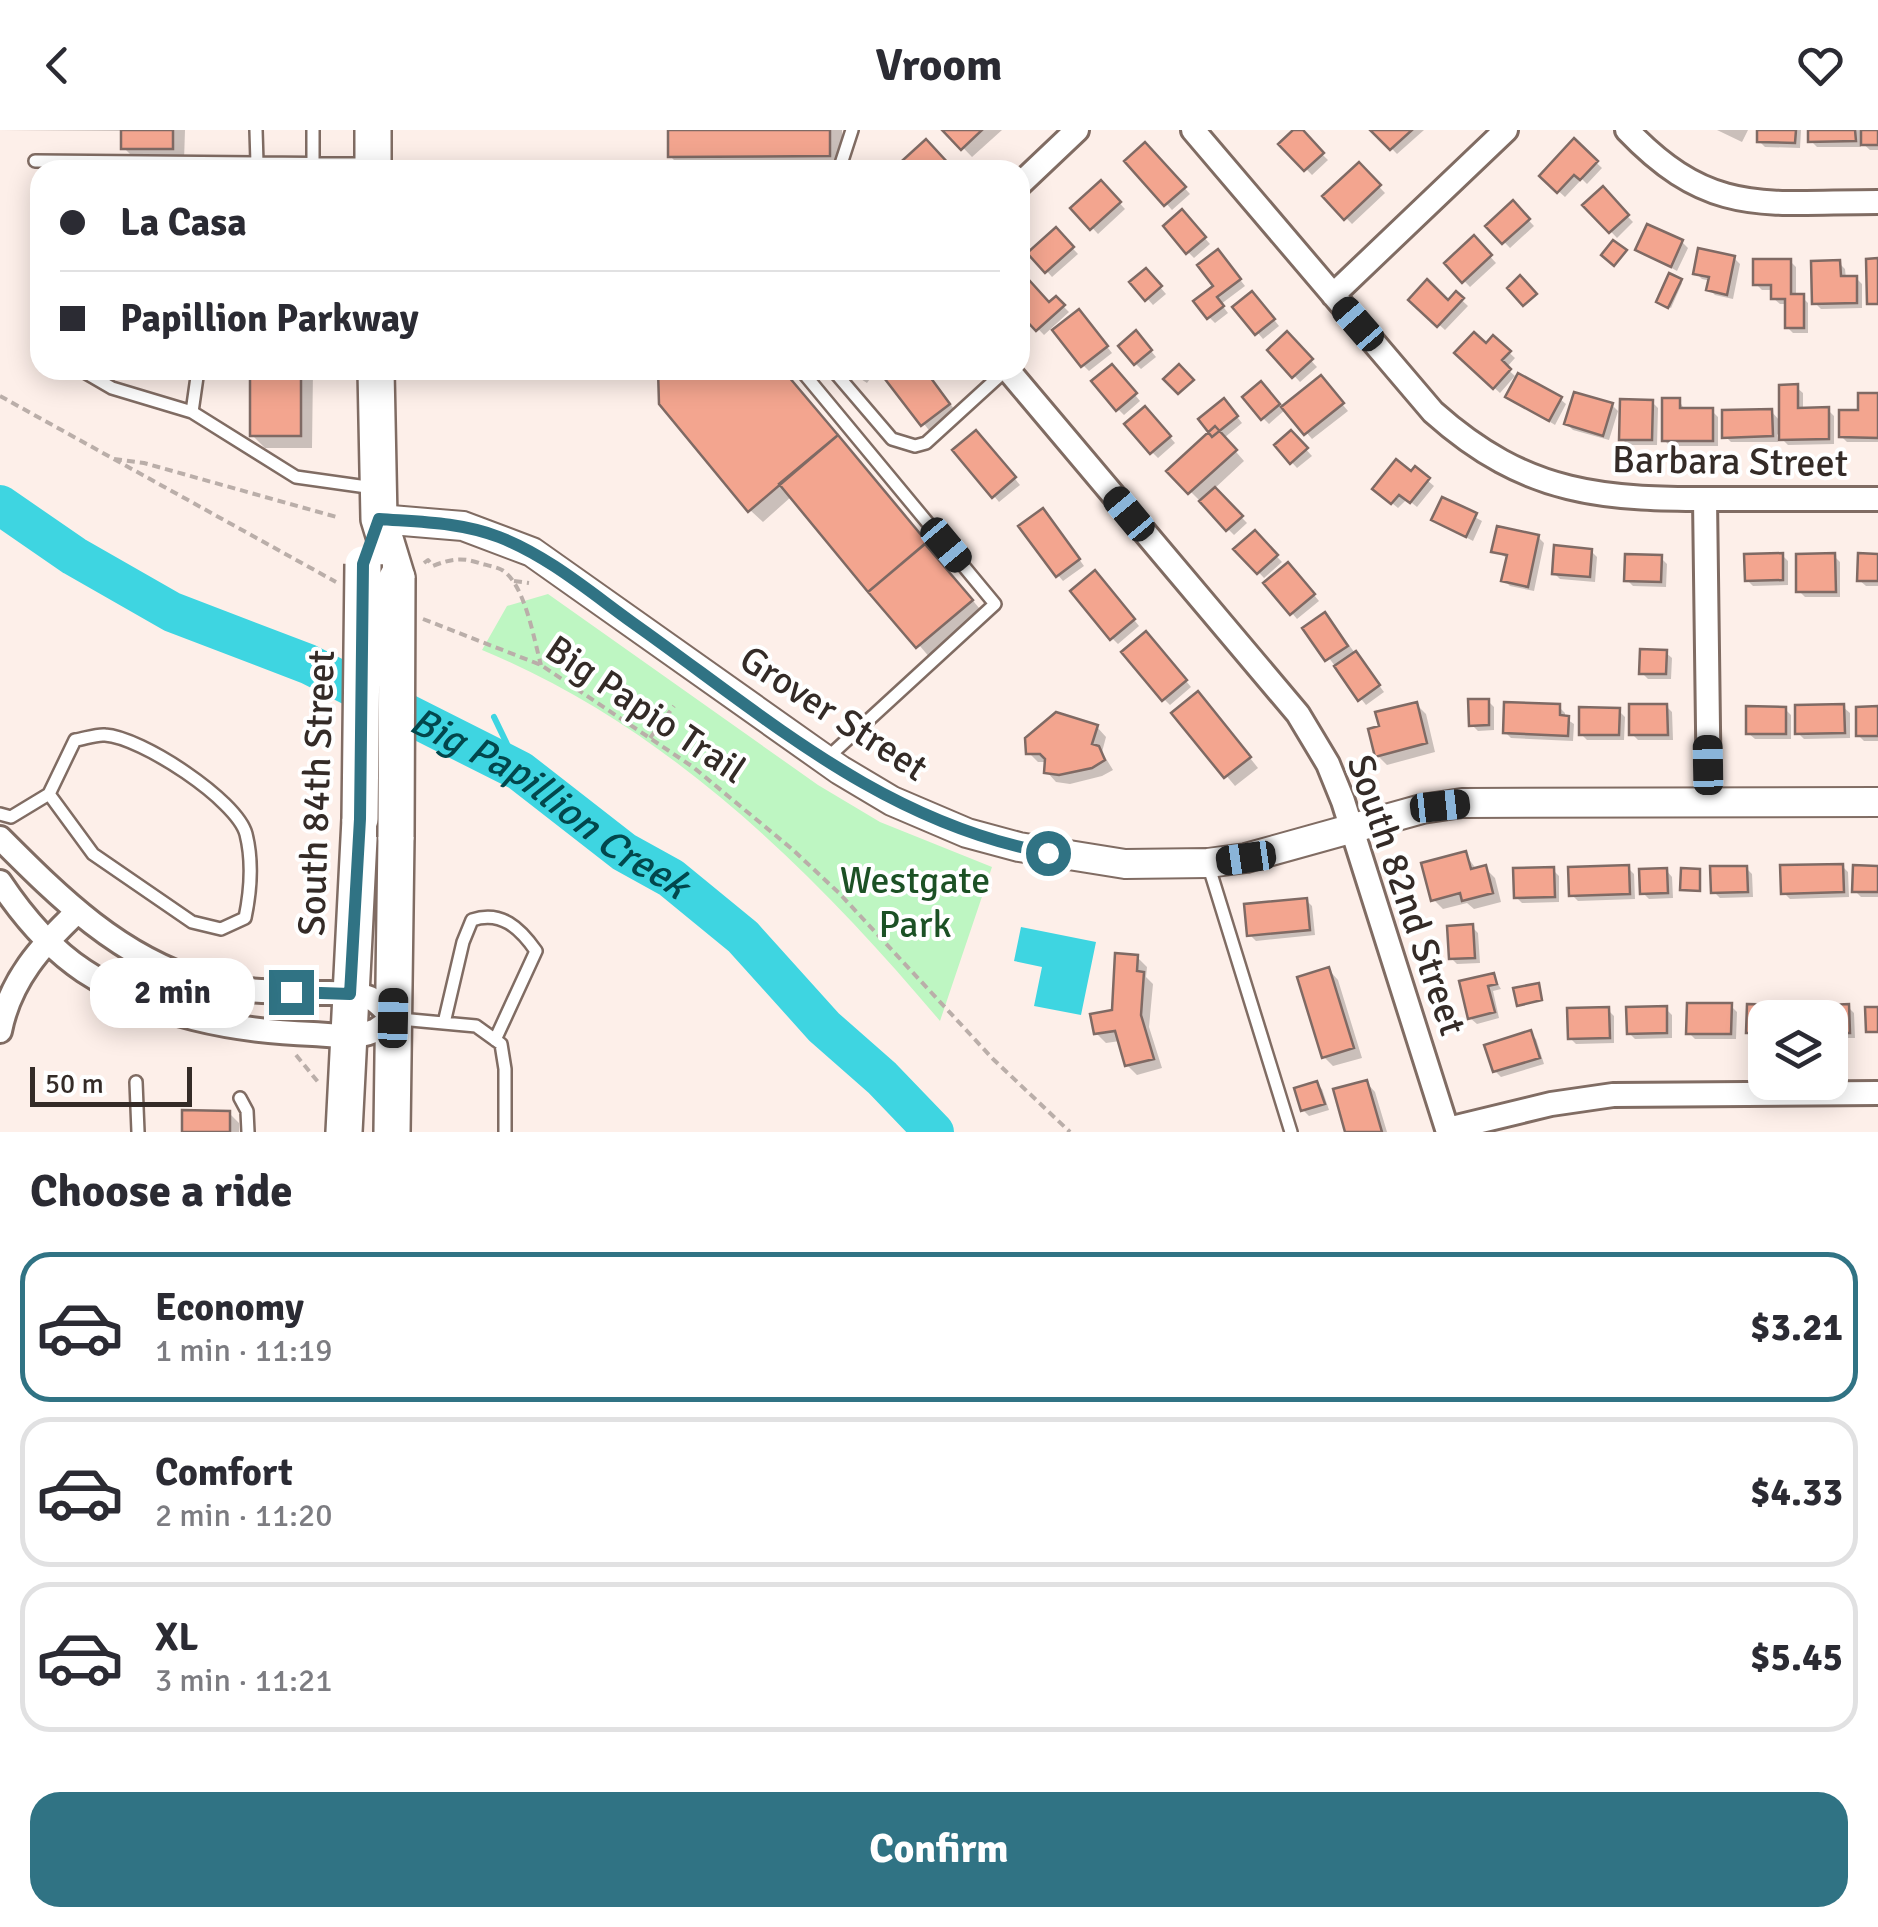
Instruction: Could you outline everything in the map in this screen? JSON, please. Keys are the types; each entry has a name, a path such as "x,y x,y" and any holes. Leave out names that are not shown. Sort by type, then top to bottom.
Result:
{"main road":[{"name":"South 84th Street","path":"376,380 379,504 398,578 392,1132"},
{"name":"South 84th Street","path":"344,1132 360,819 353,575 379,504"}],"street":[{"path":"1030,175 1078,130"},
{"name":"Barbara Street","path":"1193,130 1433,412 1492,458 1541,480 1592,494 1632,499 1878,499"},
{"path":"1333,295 1506,130"},
{"path":"1626,130 1676,176 1731,198 1756,202 1878,202"},
{"name":"South 82nd Street","path":"1015,380 1298,714 1328,764 1448,1131"},
{"path":"1704,499 1708,802"},
{"name":"Grover Street","path":"379,504 463,526 532,552 825,760 892,801 967,833 1019,848 1124,864 1208,863 1246,858 1422,809 1462,803 1878,802"},
{"path":"0,838 77,912 133,952 202,982 242,990 350,994 372,999 393,1018 374,1031 350,1036 286,1034 224,1026 168,1012 83,970 47,940 0,882"},
{"path":"0,1030 23,972 47,940 77,912"},
{"path":"1448,1131 1551,1104 1613,1095 1878,1093"}],"lane":[{"path":"256,130 257,160"},
{"path":"313,130 313,160"},
{"path":"842,160 852,130"},
{"path":"336,160 373,155"},
{"path":"98,380 112,388 192,412 296,477 379,504"},
{"path":"192,412 197,380"},
{"path":"809,380 995,604 825,760"},
{"path":"841,380 892,439 915,446 926,442 996,380"},
{"path":"0,814 11,817 49,794 75,740 105,735 144,747 198,778 245,830 252,884 245,918 222,929 192,922 92,854 49,794"},
{"path":"1208,863 1291,1132"},
{"path":"444,1023 472,920 485,915 511,922 536,950 495,1040"},
{"path":"393,1018 476,1026 501,1044 505,1069 504,1132"},
{"path":"136,1082 138,1132"},
{"path":"240,1098 247,1111 248,1132"}],"path":[{"path":"0,396 109,459 353,575"},
{"path":"109,459 144,463 340,518"},
{"path":"428,560 434,566 451,558 468,558 502,570 514,581 541,665"},
{"path":"514,581 531,583"},
{"name":"Big Papio Trail","path":"410,614 541,665 693,767 804,860 864,919 993,1060 1070,1132"},
{"path":"650,738 674,706"}],"green space":[{"name":"Westgate Park","path":"548,594 818,785 880,822 992,867 940,1021 841,910 732,807 613,719 549,681 482,650 507,606"}],"water":[{"path":"1021,927 1096,942 1081,1015 1034,1006 1042,967 1014,961"}],"building":[{"path":"121,130 173,130 173,149 121,149"},
{"path":"668,130 830,130 830,156 668,157"},
{"path":"942,130 982,130 961,150"},
{"path":"1293,130 1303,130 1324,153 1304,171 1278,144"},
{"path":"1370,130 1412,130 1390,150"},
{"path":"1757,130 1796,130 1795,143 1757,142"},
{"path":"1808,130 1855,130 1856,141 1808,142"},
{"path":"1861,130 1878,130 1878,145 1861,145"},
{"path":"1574,138 1598,161 1580,180 1574,175 1557,193 1539,176"},
{"path":"926,139 945,160 903,160"},
{"path":"1145,142 1186,187 1164,206 1124,161"},
{"path":"1359,162 1381,185 1344,220 1322,196"},
{"path":"1101,180 1121,202 1090,230 1070,208"},
{"path":"1603,186 1629,215 1609,233 1582,205"},
{"path":"1513,200 1530,219 1502,244 1485,226"},
{"path":"1182,209 1206,237 1186,254 1163,226"},
{"path":"1647,224 1683,240 1671,267 1635,250"},
{"path":"1056,227 1074,247 1045,273 1030,256 1030,250"},
{"path":"1474,235 1492,255 1462,283 1444,263"},
{"path":"1613,240 1627,250 1614,266 1601,255"},
{"path":"1698,248 1735,256 1727,295 1706,290 1709,277 1693,274"},
{"path":"1218,249 1241,279 1217,297 1224,306 1207,319 1193,301 1213,286 1197,265"},
{"path":"1878,258 1878,304 1867,304 1866,259"},
{"path":"1753,259 1791,259 1791,294 1804,294 1804,328 1785,328 1785,299 1771,299 1771,285 1753,285"},
{"path":"1840,260 1841,276 1857,276 1857,303 1812,304 1811,261"},
{"path":"1146,268 1162,286 1145,301 1129,282"},
{"path":"1669,273 1682,279 1668,308 1656,302"},
{"path":"1520,275 1537,294 1523,306 1507,288"},
{"path":"1427,279 1448,300 1456,291 1464,298 1437,327 1408,300"},
{"path":"1030,281 1049,302 1056,296 1065,305 1036,331 1030,325"},
{"path":"1252,291 1275,319 1255,335 1232,307"},
{"path":"1079,309 1108,346 1081,367 1052,330"},
{"path":"1136,330 1152,350 1134,365 1118,346"},
{"path":"1287,331 1313,359 1292,378 1267,350"},
{"path":"1474,332 1486,343 1493,335 1511,351 1502,360 1511,369 1493,389 1454,353"},
{"path":"1112,364 1137,393 1116,411 1091,381"},
{"path":"1179,364 1194,380 1178,394 1163,379"},
{"path":"1518,373 1562,397 1549,421 1505,397"},
{"path":"1321,375 1344,403 1304,435 1281,407"},
{"path":"250,380 301,380 301,436 250,436"},
{"path":"658,380 791,380 838,435 748,512 659,404"},
{"path":"886,380 932,380 950,404 921,426"},
{"path":"1261,381 1280,404 1261,420 1242,397"},
{"path":"1798,384 1798,408 1829,407 1829,439 1779,440 1779,385"},
{"path":"1574,392 1613,403 1603,436 1564,424"},
{"path":"1858,393 1878,393 1878,438 1839,437 1839,410 1858,410"},
{"path":"1224,398 1238,416 1212,437 1198,419"},
{"path":"1662,398 1680,398 1680,408 1713,408 1713,441 1662,441"},
{"path":"1620,399 1653,400 1652,440 1619,440"},
{"path":"1145,406 1171,436 1150,454 1124,424"},
{"path":"1772,409 1773,436 1722,438 1722,410"},
{"path":"1215,426 1237,450 1188,494 1166,471"},
{"path":"976,430 1016,477 992,498 952,450"},
{"path":"1291,430 1308,448 1290,464 1274,445"},
{"path":"838,435 927,542 868,592 779,484"},
{"path":"1396,459 1411,471 1415,466 1430,478 1410,503 1399,495 1391,504 1372,489"},
{"path":"1215,487 1243,516 1226,531 1199,501"},
{"path":"1442,497 1477,513 1466,537 1431,520"},
{"path":"1043,508 1080,559 1056,577 1018,526"},
{"path":"1497,526 1539,535 1528,587 1501,581 1507,555 1491,552"},
{"path":"1255,530 1278,555 1257,574 1233,549"},
{"path":"925,544 973,600 916,648 868,592"},
{"path":"1554,545 1592,549 1590,577 1552,574"},
{"path":"1783,553 1783,580 1745,581 1744,554"},
{"path":"1835,553 1836,592 1796,592 1796,554"},
{"path":"1858,553 1878,554 1878,581 1857,581"},
{"path":"1625,554 1662,555 1661,582 1624,581"},
{"path":"1288,562 1315,594 1290,615 1263,583"},
{"path":"1095,570 1135,619 1110,640 1070,591"},
{"path":"1325,612 1348,646 1325,661 1302,628"},
{"path":"1146,631 1187,680 1162,701 1121,652"},
{"path":"1640,649 1667,650 1666,674 1639,674"},
{"path":"1356,651 1380,685 1358,701 1334,666"},
{"path":"1198,691 1251,757 1224,778 1171,713"},
{"path":"1468,699 1489,699 1489,725 1469,726"},
{"path":"1417,702 1427,743 1375,757 1368,729 1379,726 1375,712"},
{"path":"1504,702 1560,704 1560,715 1569,716 1568,736 1503,733"},
{"path":"1629,704 1667,704 1668,735 1629,735"},
{"path":"1844,704 1845,733 1795,734 1795,705"},
{"path":"1746,706 1786,707 1786,734 1746,734"},
{"path":"1878,706 1878,736 1856,736 1856,707"},
{"path":"1579,707 1620,708 1619,735 1579,735"},
{"path":"1056,712 1098,725 1092,744 1099,746 1105,760 1092,768 1059,775 1044,773 1045,759 1040,754 1026,754 1025,738"},
{"path":"1466,851 1471,869 1486,865 1493,893 1462,901 1460,893 1431,901 1421,863"},
{"path":"1843,864 1844,892 1781,894 1780,865"},
{"path":"1629,865 1630,894 1569,896 1568,867"},
{"path":"1853,865 1878,866 1878,892 1852,892"},
{"path":"1710,866 1747,866 1748,892 1711,893"},
{"path":"1554,867 1555,897 1514,898 1513,868"},
{"path":"1667,868 1668,893 1640,894 1639,869"},
{"path":"1681,868 1700,869 1700,891 1680,890"},
{"path":"1307,898 1310,930 1247,936 1244,904"},
{"path":"1473,924 1475,958 1449,959 1447,926"},
{"path":"1115,953 1138,955 1137,971 1144,972 1141,1015 1154,1059 1125,1066 1115,1031 1094,1034 1090,1014 1112,1010"},
{"path":"1329,967 1354,1048 1322,1058 1297,977"},
{"path":"1494,973 1497,984 1488,986 1495,1012 1468,1019 1459,981"},
{"path":"1539,983 1542,1000 1517,1006 1513,988"},
{"path":"1687,1003 1732,1003 1731,1034 1686,1034"},
{"path":"1667,1006 1667,1033 1627,1034 1626,1007"},
{"path":"1609,1007 1610,1038 1568,1039 1567,1008"},
{"path":"1865,1007 1878,1007 1878,1032 1866,1032"},
{"path":"1531,1030 1540,1058 1493,1072 1484,1045"},
{"path":"1367,1080 1382,1132 1345,1132 1333,1089"},
{"path":"1317,1081 1325,1104 1301,1111 1294,1088"},
{"path":"182,1110 230,1111 230,1132 182,1132"}],"waterway":[{"name":"Big Papillion Creek","path":"0,505 74,556 172,612 308,664 520,771 624,852 671,878 743,937 824,1027 882,1078 934,1132"},
{"path":"494,717 520,771"}],"route":[{"path":"291,992 350,994 360,819 363,564 379,519 463,526 532,552 762,717 892,801 967,833 1048,853"}]}
